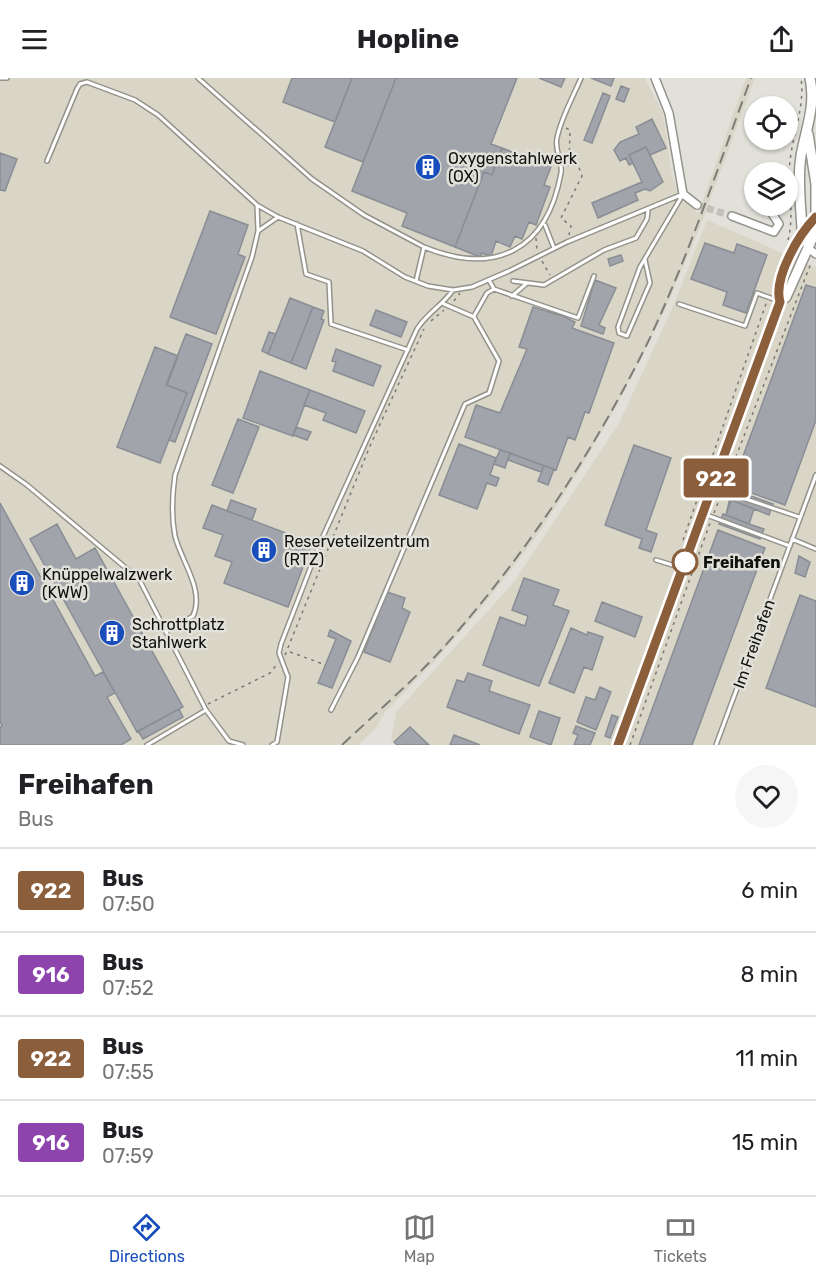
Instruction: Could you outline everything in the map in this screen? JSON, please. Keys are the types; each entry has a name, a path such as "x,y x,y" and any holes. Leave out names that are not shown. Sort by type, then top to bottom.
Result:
{"main road":[{"path":"780,302 777,292 802,230 799,176 813,98 810,78"},
{"path":"618,745 780,302 786,297 812,251 816,231 816,184 808,132"},
{"path":"802,230 816,218"}],"street":[{"path":"655,78 669,113 683,194 697,205"},
{"path":"732,216 774,232 778,224 773,216"},
{"path":"802,230 812,251"}],"lane":[{"path":"1,78 7,78"},
{"path":"198,78 312,179 364,215 424,247 464,260 491,260 520,246 544,223 556,196 561,169 556,152 561,126 581,78"},
{"path":"47,161 77,89 80,84 87,82 135,100 158,115 257,205 278,217 363,251 416,281 453,290 489,280 567,242 683,194"},
{"path":"645,260 650,283 627,336 619,333 618,327 645,260 683,194"},
{"path":"167,631 193,616 198,598 176,536 171,505 175,475 252,257 258,231 257,205"},
{"path":"513,281 544,285 604,250 636,238 647,219 648,210"},
{"path":"258,231 278,217"},
{"path":"544,223 554,248"},
{"path":"297,224 306,274 329,282 330,324 409,350"},
{"path":"416,281 424,247"},
{"path":"489,280 494,289 578,318 594,276"},
{"path":"512,296 526,284"},
{"path":"474,317 487,293 494,289"},
{"path":"272,745 277,742 288,677 282,659 281,644 320,543 424,319 444,304 453,290"},
{"path":"679,304 745,326 758,293 780,302"},
{"path":"331,710 358,657 465,404 489,393 499,361 474,317 444,304"},
{"path":"0,466 27,484 139,579 205,708 229,741 243,745"},
{"name":"Im Freihafen","path":"717,745 816,475"},
{"path":"712,488 800,517"},
{"path":"702,513 790,546"},
{"path":"792,539 816,549"},
{"path":"656,560 683,568"},
{"path":"147,745 205,708"}],"path":[{"path":"561,126 570,130 569,166 578,165 582,176 561,218 571,226 567,242"},
{"path":"774,232 789,238 786,246"},
{"path":"630,745 712,517 811,263"},
{"path":"205,708 270,673 289,651 370,446 426,324 459,296 461,288"},
{"path":"682,544 768,297"},
{"path":"289,651 326,665"}],"shaded area":[{"path":"0,78 645,78 663,113 672,175 676,187 698,214 746,78 755,78 748,96 744,96 744,108 700,227 664,312 616,407 580,469 539,533 489,598 435,661 385,712 375,729 358,745 0,745"},
{"path":"707,220 816,266 816,745 397,745 391,739 396,712 514,582 619,423 671,311"}],"building":[{"path":"292,78 352,78 335,122 283,102"},
{"path":"352,78 396,78 363,162 325,147"},
{"name":"Oxygenstahlwerk (OX)","path":"396,78 517,78 491,144 502,148 492,175 484,172 455,247 402,226 407,213 352,191"},
{"path":"539,78 565,78 561,87"},
{"path":"591,78 614,78 611,86"},
{"path":"621,86 629,89 624,102 616,99"},
{"path":"603,93 610,96 592,143 584,140"},
{"path":"652,119 666,148 650,155 646,147 629,155 633,163 629,165 626,158 620,161 614,150 620,142 639,134 636,127"},
{"path":"646,147 663,182 650,191 645,189 635,193 638,200 598,218 592,203 642,182 629,155"},
{"path":"502,148 551,167 544,185 550,187 536,225 529,222 522,239 515,236 510,247 496,241 491,256 482,253 480,257 455,247 484,172 492,175"},
{"path":"0,153 17,159 5,191 0,190"},
{"path":"210,211 248,225 238,254 245,257 216,334 170,317"},
{"path":"705,243 734,253 737,244 767,255 746,313 723,305 727,292 691,279"},
{"path":"621,255 623,261 610,266 608,259"},
{"path":"595,280 616,288 599,325 605,328 603,334 581,326"},
{"path":"806,285 816,288 816,420 785,505 732,486"},
{"path":"290,298 313,307 291,363 268,354"},
{"path":"313,307 324,311 321,319 324,320 306,369 291,363"},
{"path":"533,307 563,316 575,322 572,328 614,343 589,413 585,412 575,440 568,437 556,470 465,437 476,405 500,413 527,349 519,347"},
{"path":"376,310 407,322 401,337 370,325"},
{"path":"269,332 276,334 268,354 262,351"},
{"path":"186,334 212,344 175,442 169,440 187,393 166,385"},
{"path":"155,347 178,356 167,385 187,393 160,463 117,447"},
{"path":"336,349 381,366 373,386 333,371 336,362 332,361"},
{"path":"260,371 310,390 293,436 243,418"},
{"path":"310,390 365,411 356,433 323,420 326,413 304,405"},
{"path":"238,419 259,427 233,493 212,485"},
{"path":"296,427 311,432 307,440 293,435"},
{"path":"459,444 496,458 490,475 499,478 496,486 487,483 477,509 439,495"},
{"path":"634,445 671,458 646,530 657,534 651,552 639,548 642,539 605,525"},
{"path":"500,450 510,453 505,468 494,464"},
{"path":"510,453 544,466 541,472 508,460"},
{"path":"544,466 554,469 548,485 538,481"},
{"path":"732,489 773,504 769,515 754,509 749,524 764,529 760,539 719,524 723,514 726,515"},
{"path":"231,500 256,509 252,520 227,511"},
{"path":"731,500 754,509 749,524 726,515"},
{"name":"Knüppelwalzwerk (KWW)","path":"0,503 95,676 103,672 115,693 107,697 131,739 121,745 0,745 0,727 2,726 0,721"},
{"name":"Reserveteilzentrum (RTZ)","path":"212,505 312,543 288,607 224,583 232,562 215,556 223,535 203,528"},
{"name":"Schrottplatz Stahlwerk","path":"57,524 76,559 95,548 183,707 137,732 30,539"},
{"path":"718,530 765,548 692,745 639,745"},
{"path":"799,556 810,562 805,577 795,573"},
{"path":"524,578 559,590 553,605 569,611 539,686 483,665 500,617 525,626 528,616 512,610"},
{"path":"387,592 405,598 402,608 410,612 390,662 364,652"},
{"path":"800,595 816,601 816,707 766,688"},
{"path":"602,602 642,617 635,637 595,621"},
{"path":"571,628 587,635 588,632 603,637 592,670 584,667 574,693 549,683"},
{"path":"330,630 351,641 332,688 318,683 336,639 328,636"},
{"path":"468,673 492,681 489,691 530,705 519,734 447,707 457,680 464,682"},
{"path":"600,687 611,692 596,730 577,722 586,697 595,700"},
{"path":"179,709 183,717 143,739 138,731"},
{"path":"539,711 560,718 551,745 530,737"},
{"path":"612,715 618,717 610,738 605,736"},
{"path":"576,726 595,733 590,745 574,745 578,735 573,733"},
{"path":"410,727 429,745 397,745 394,742"},
{"path":"454,735 480,745 450,745"}],"tunnel":[{"path":"697,205 732,216"}],"railway":[{"path":"342,745 419,673 473,613 529,541 604,425 647,344 676,279 751,78"}],"bus line":[{"name":"922","path":"618,745 780,302 777,292 787,264 802,230 816,217"}],"place":[{"name":"Oxygenstahlwerk (OX)","path":"428,167"},
{"name":"Reserveteilzentrum (RTZ)","path":"264,550"},
{"name":"Freihafen","path":"685,562"},
{"name":"Knüppelwalzwerk (KWW)","path":"22,583"},
{"name":"Schrottplatz Stahlwerk","path":"112,633"}]}
